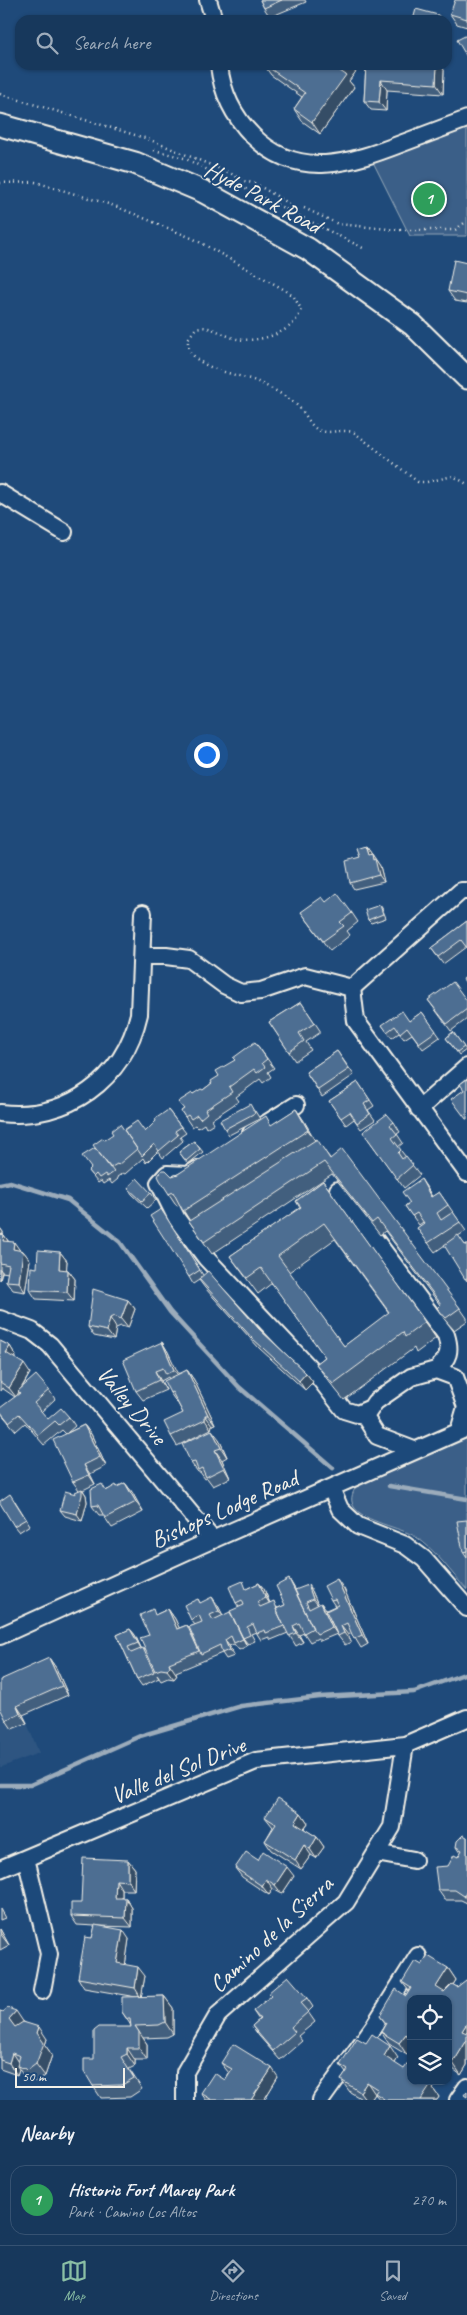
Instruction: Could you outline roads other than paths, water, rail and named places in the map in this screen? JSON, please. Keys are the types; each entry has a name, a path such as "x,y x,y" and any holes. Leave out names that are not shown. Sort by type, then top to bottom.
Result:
{"main road":[{"name":"Hyde Park Road","path":"0,124 134,163 212,196 308,249 413,325 467,378"}],"street":[{"path":"208,0 212,15"},
{"path":"220,70 227,100 247,130 273,151 300,162 323,165 348,162 467,119"},
{"path":"0,493 64,532"},
{"path":"352,988 464,891"},
{"path":"0,1113 34,1113 61,1107 94,1087 115,1066 135,1029 139,1014 144,913"},
{"path":"142,956 166,956 189,959 224,985 241,993 261,991 305,976 323,978 352,988"},
{"path":"352,988 356,1021 467,1173"},
{"path":"420,1109 467,1067"},
{"path":"238,1142 296,1104"},
{"path":"213,1159 188,1175 168,1174 159,1183 177,1219 206,1258 320,1379 344,1410 357,1414 371,1408"},
{"path":"338,1190 446,1335 450,1347 447,1359 436,1370 411,1377 375,1402 365,1417 377,1436 414,1450"},
{"name":"Valley Drive","path":"0,1319 32,1331 50,1345 213,1540"},
{"path":"436,1370 455,1377 466,1407 463,1429"},
{"name":"Bishops Lodge Road","path":"0,1636 463,1429"},
{"path":"331,1488 340,1509 358,1526 405,1545 424,1559 467,1608"},
{"name":"Valle del Sol Drive","path":"0,1869 256,1762 405,1745 467,1718"},
{"name":"Camino de la Sierra","path":"185,2100 185,2072 218,2015 346,1902 392,1827 405,1745"},
{"path":"376,1853 414,1860"},
{"path":"26,1858 49,1954 42,1990"},
{"path":"321,2100 374,2026 418,1956"},
{"path":"458,2100 467,2087"}],"waterway":[{"path":"0,1184 10,1182 68,1200 120,1242 170,1312 239,1387 333,1468"},
{"path":"389,1486 467,1499"},
{"path":"0,1785 30,1785 140,1736 241,1706 320,1697 414,1692 467,1673"}],"place":[{"name":"Historic Fort Marcy Park","path":"429,199"}]}
